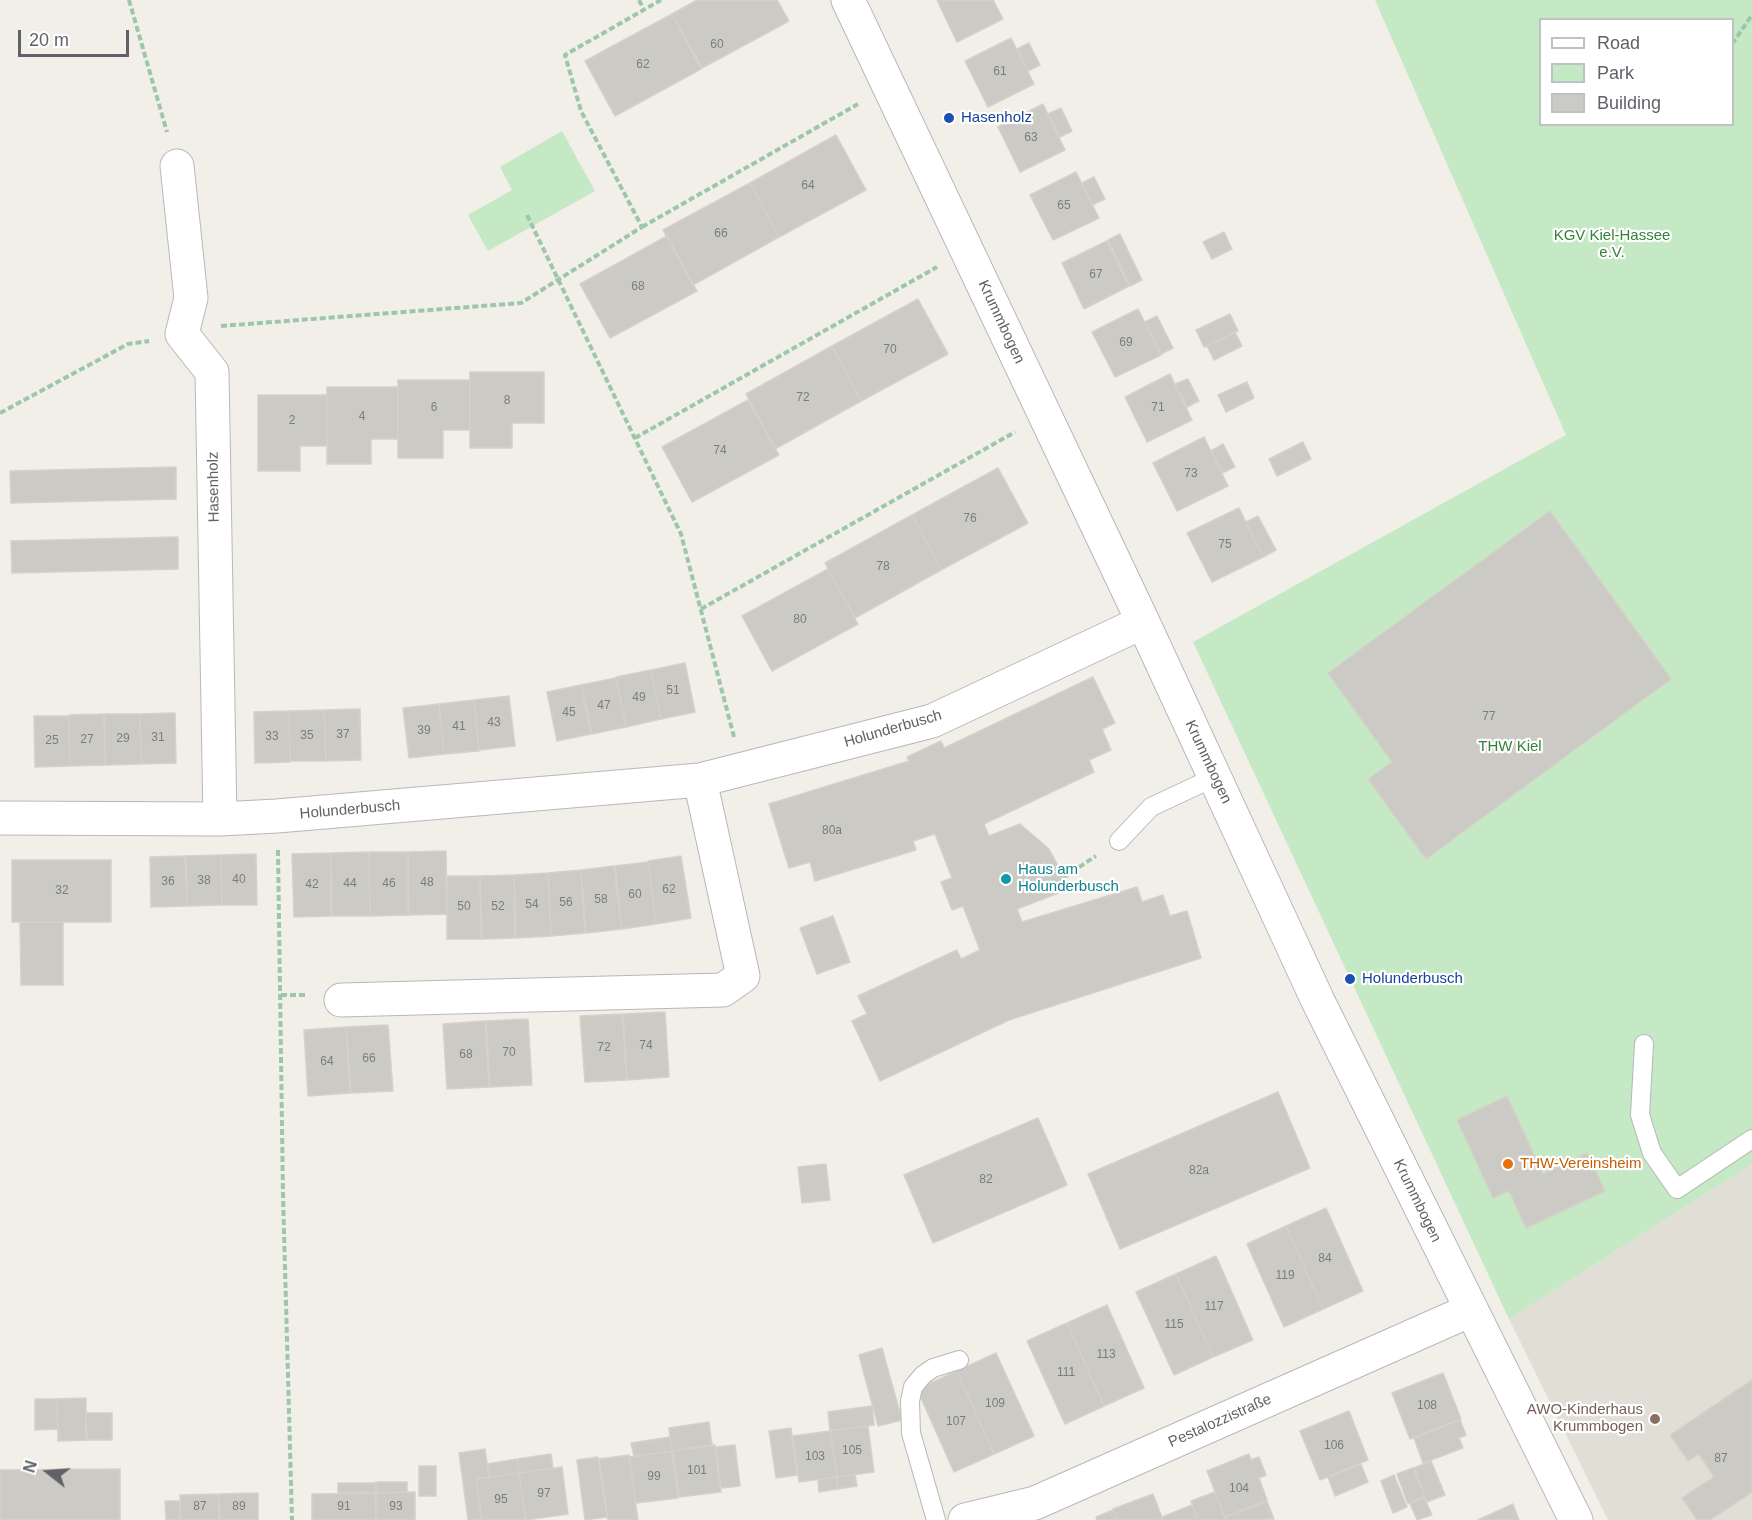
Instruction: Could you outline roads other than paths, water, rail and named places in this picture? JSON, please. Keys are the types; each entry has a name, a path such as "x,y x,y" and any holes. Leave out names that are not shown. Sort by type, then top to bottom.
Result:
{"street":[{"name":"Krummbogen","path":"848,0 1143,622 1318,1000 1576,1520"},
{"name":"Hasenholz","path":"177,166 191,298 182,334 212,372 220,819"},
{"name":"Holunderbusch","path":"0,818 220,819 277,816 700,780 932,721 1143,622"},
{"path":"341,1000 723,990 743,976 700,780"},
{"name":"Pestalozzistraße","path":"965,1520 1035,1503 1471,1310"}],"lane":[{"path":"1119,841 1151,807 1215,777"},
{"path":"1644,1044 1640,1114 1652,1154 1677,1189 1752,1139"},
{"path":"936,1520 911,1432 910,1401 913,1387 923,1375 933,1368 958,1360"}],"place":[{"name":"Hasenholz","path":"949,118"},
{"name":"Haus am Holunderbusch","path":"1006,879"},
{"name":"Holunderbusch","path":"1350,979"},
{"name":"THW-Vereinsheim","path":"1508,1164"},
{"name":"AWO-Kinderhaus Krummbogen","path":"1655,1419"}],"park label":[{"name":"KGV Kiel-Hassee e.V.","path":"1612,244"},
{"name":"THW Kiel","path":"1510,747"}]}
